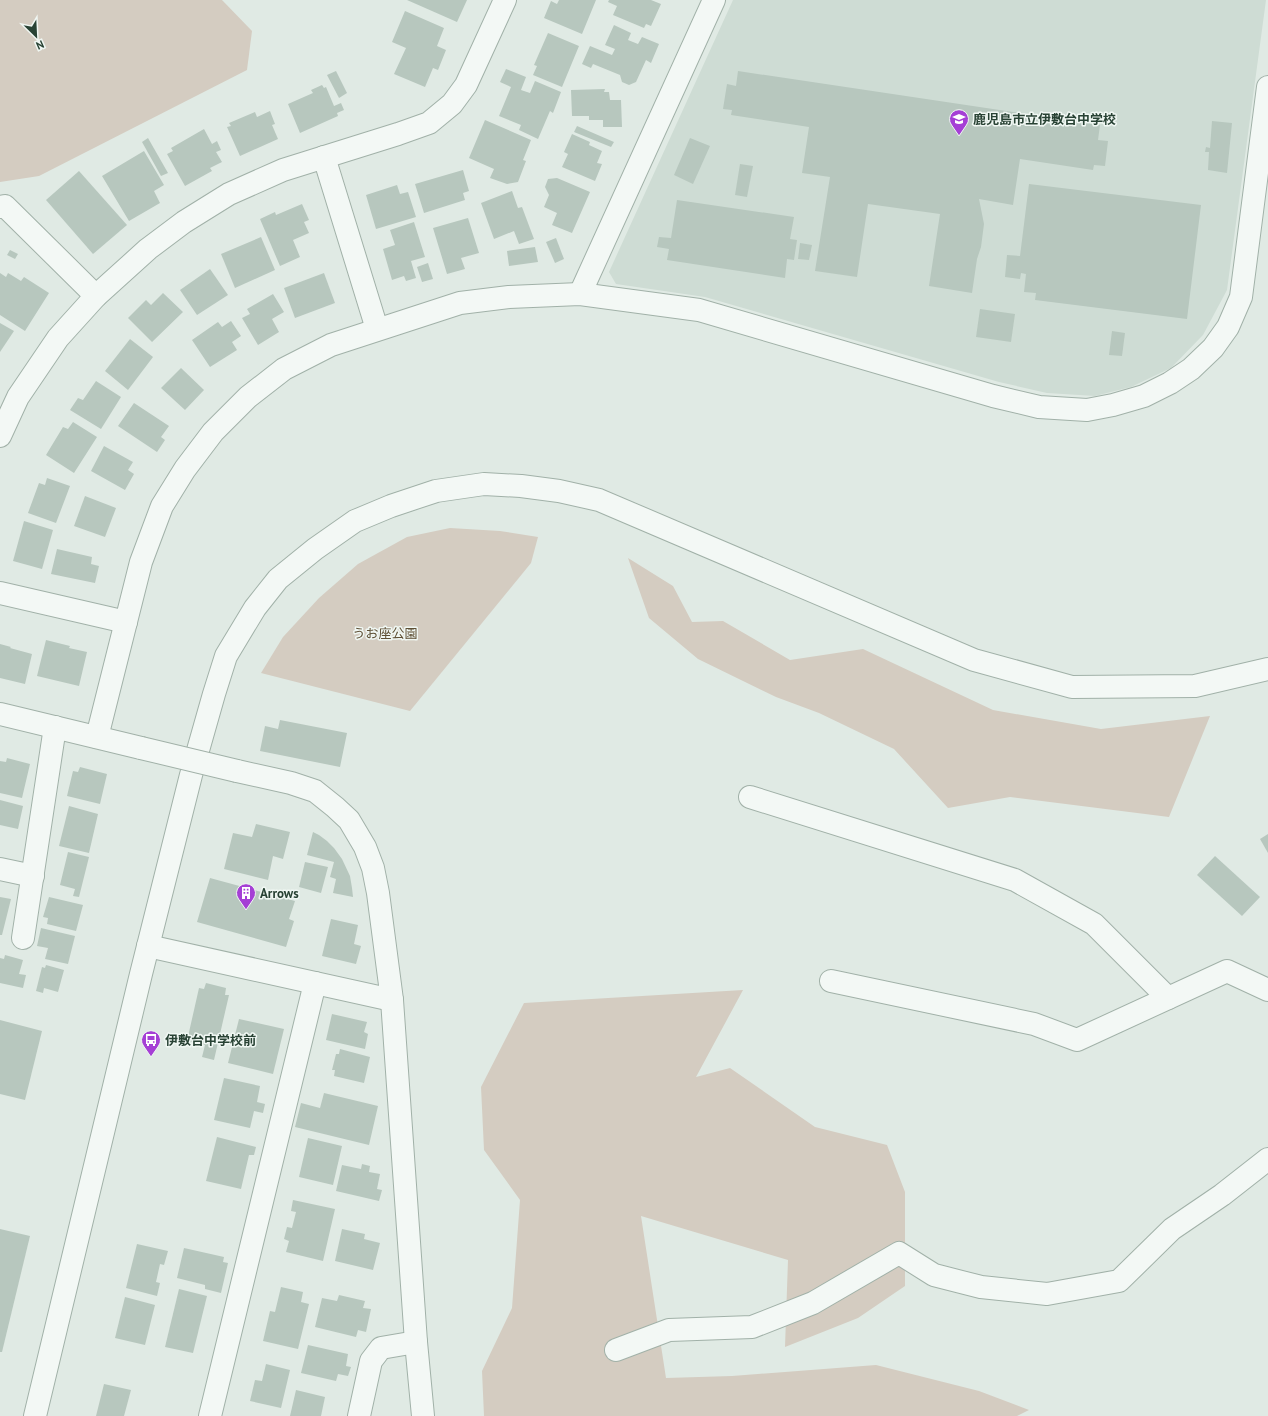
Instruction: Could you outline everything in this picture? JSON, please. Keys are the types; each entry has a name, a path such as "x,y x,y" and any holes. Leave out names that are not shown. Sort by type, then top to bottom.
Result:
{"street":[{"path":"0,436 18,397 54,345 96,296 148,248 184,222 229,194 282,170 429,123 452,104 466,85 505,0"},
{"path":"580,294 714,0"},
{"path":"97,738 141,562 162,506 185,468 213,432 248,397 284,370 331,345 460,303 509,297 580,294 699,310 993,396 1038,407 1088,410 1113,405 1144,396 1170,383 1190,369 1213,348 1228,327 1241,297 1268,87"},
{"path":"324,157 377,329"},
{"path":"0,207 5,206 96,296"},
{"path":"35,1416 148,946 191,775 226,656 255,608 278,579 315,549 355,521 391,506 436,491 484,484 559,491 599,500 974,660 1072,687 1195,686 1268,669"},
{"path":"0,593 126,622"},
{"path":"0,714 291,783 315,792 350,820 365,847 373,868 378,893 392,1000 416,1342 423,1416"},
{"path":"23,938 55,727"},
{"path":"750,797 1015,880 1094,924 1168,998"},
{"path":"0,869 33,876"},
{"path":"148,946 392,1000"},
{"path":"831,981 1034,1024 1077,1040 1227,971 1268,990"},
{"path":"210,1416 315,983"},
{"path":"616,1350 669,1330 752,1327 813,1303 899,1253 934,1275 981,1288 1047,1294 1119,1281 1172,1229 1222,1195 1268,1159"},
{"path":"359,1416 371,1361 382,1348 416,1342"}],"shaded area":[{"name":"鹿児島市立伊敷台中学校","path":"733,0 1266,0 1227,290 1203,335 1171,368 1131,387 1095,396 1047,393 999,382 705,297 616,284 609,272"}],"green space":[{"path":"0,0 222,0 252,31 247,70 39,176 0,182"},
{"name":"うお座公園","path":"450,528 500,531 538,537 531,563 410,711 261,673 283,637 319,598 358,564 407,537"},
{"path":"628,558 673,586 692,622 723,621 790,660 863,649 993,710 1101,729 1210,716 1169,817 1010,797 948,808 894,749 819,713 776,697 698,659 649,618"},
{"path":"743,990 696,1077 730,1068 815,1127 887,1145 905,1192 905,1286 858,1318 785,1347 788,1260 641,1216 666,1378 732,1376 876,1365 979,1391 1029,1410 1017,1416 484,1416 482,1371 512,1308 520,1200 484,1150 481,1087 524,1003"}],"building":[{"path":"407,0 467,0 457,22"},
{"path":"559,0 596,0 582,34 544,18 551,1 557,4"},
{"path":"609,0 651,0 661,4 651,26 646,24 644,28 613,15 617,6 608,2"},
{"path":"405,11 444,28 437,46 446,50 438,70 433,68 425,87 394,74 406,48 392,42"},
{"path":"614,25 631,33 628,40 638,44 642,37 659,44 651,63 646,60 636,82 629,85 622,82 620,75 593,64 591,68 582,64 590,46 612,55 615,49 605,45"},
{"path":"548,33 579,46 562,87 533,75 537,66 534,65"},
{"path":"506,69 526,77 521,90 530,93 535,81 561,92 553,113 550,111 538,139 519,130 521,125 499,116 511,87 500,82"},
{"path":"336,71 347,93 339,98 327,75"},
{"path":"738,71 1100,125 1098,140 1108,141 1105,166 1094,165 1093,170 1020,159 1013,205 979,199 984,224 972,293 929,286 940,214 868,204 857,277 815,271 830,177 802,173 809,127 731,115 732,110 723,109 727,84 736,86"},
{"path":"322,85 324,88 326,87 334,106 341,103 344,110 337,113 338,116 300,133 288,104 313,93 311,90"},
{"path":"605,89 604,92 609,92 610,100 621,100 622,127 603,127 603,120 589,120 589,116 572,116 571,90"},
{"path":"270,111 275,124 272,125 278,139 240,156 227,127 231,126 229,123 255,112 257,117"},
{"path":"485,120 531,140 523,160 526,161 518,182 507,184 490,178 494,169 469,158"},
{"path":"1212,121 1232,123 1227,173 1208,170 1209,152 1205,152 1206,147 1210,148"},
{"path":"577,126 614,142 611,147 574,132"},
{"path":"204,129 212,144 217,141 221,150 216,152 222,162 210,168 212,171 185,186 167,154 173,151 171,148"},
{"path":"572,134 590,142 589,145 602,151 597,163 602,164 595,181 562,167 568,154 564,152"},
{"path":"148,138 168,173 161,176 142,142"},
{"path":"690,138 710,146 693,184 674,175"},
{"path":"144,151 164,185 154,191 160,203 129,221 102,176"},
{"path":"740,164 753,166 747,197 735,195"},
{"path":"463,170 469,191 463,193 465,200 424,213 415,184"},
{"path":"79,171 127,225 93,254 46,200"},
{"path":"557,178 590,192 572,233 552,225 557,213 544,207 549,195 545,187 548,179"},
{"path":"1029,184 1201,205 1187,319 1035,300 1036,293 1024,292 1026,274 1021,273 1020,279 1005,277 1007,255 1020,256"},
{"path":"397,185 400,194 408,192 416,217 376,229 366,195"},
{"path":"512,191 518,208 522,207 534,239 519,244 514,231 494,239 481,203"},
{"path":"677,200 794,217 790,239 797,240 794,260 787,259 785,278 667,260 669,249 657,247 659,237 671,238"},
{"path":"302,204 309,220 304,222 309,233 293,240 300,257 280,266 260,219 275,212 276,215"},
{"path":"468,218 479,253 461,258 465,269 447,274 433,228"},
{"path":"414,222 425,257 411,261 416,278 406,281 404,276 392,280 383,249 395,245 390,230"},
{"path":"261,237 275,270 235,288 221,254"},
{"path":"556,238 564,259 555,263 546,242"},
{"path":"800,243 812,245 809,260 798,259"},
{"path":"535,247 538,262 509,266 507,251"},
{"path":"10,250 18,254 15,259 7,255"},
{"path":"428,263 433,279 422,282 417,267"},
{"path":"210,269 228,295 197,315 180,290"},
{"path":"0,273 6,277 8,273 21,281 24,277 49,293 25,331 0,315"},
{"path":"324,273 335,303 295,318 284,288"},
{"path":"163,293 183,312 152,342 128,318 146,300 151,305"},
{"path":"273,294 284,312 272,319 279,332 258,345 242,318 250,314 247,309"},
{"path":"980,309 1015,314 1011,342 976,337"},
{"path":"231,321 241,336 232,342 237,350 210,367 192,340 218,322 222,327"},
{"path":"0,323 14,331 0,352"},
{"path":"1112,331 1125,333 1122,356 1109,355"},
{"path":"130,339 153,357 128,390 105,371"},
{"path":"181,368 204,390 185,410 161,388"},
{"path":"96,381 121,397 101,429 70,410 78,398 83,400"},
{"path":"134,403 169,426 161,437 165,440 157,452 118,426"},
{"path":"73,422 97,437 74,473 46,455 63,427 68,429"},
{"path":"104,446 133,462 128,470 134,474 125,490 91,471"},
{"path":"47,478 70,486 56,523 28,513 39,483 45,485"},
{"path":"85,496 116,508 105,537 74,526"},
{"path":"24,521 53,530 42,569 13,561"},
{"path":"57,549 92,557 91,564 99,566 95,583 51,574"},
{"path":"46,640 70,646 69,648 87,652 79,686 37,676"},
{"path":"0,644 32,654 25,684 0,678"},
{"path":"280,720 347,733 340,767 260,751 265,726 278,729"},
{"path":"7,758 30,764 22,798 0,793 0,761 6,762"},
{"path":"80,767 107,774 100,804 67,796 73,771 78,772"},
{"path":"0,800 23,806 18,829 0,825"},
{"path":"69,806 98,814 89,853 59,846"},
{"path":"256,824 290,832 283,859 273,856 268,880 224,869 233,833 252,837"},
{"path":"313,832 327,841 342,859 350,876 353,897 333,893 336,879 330,877 334,862 307,855"},
{"path":"1268,834 1268,853 1260,839"},
{"path":"68,852 89,857 79,897 73,896 75,889 60,885"},
{"path":"1215,856 1260,897 1242,916 1197,875"},
{"path":"305,862 328,867 321,893 299,887"},
{"name":"Arrows","path":"210,878 295,901 289,919 294,921 286,947 197,922"},
{"path":"0,897 11,899 2,935 0,935"},
{"path":"49,897 83,905 76,931 47,924 48,918 43,917"},
{"path":"331,919 358,925 354,944 361,946 356,964 322,956"},
{"path":"41,928 75,936 68,964 45,959 48,948 37,946"},
{"path":"5,955 23,960 19,974 26,975 23,988 0,983 0,958 4,959"},
{"path":"46,965 64,970 58,992 44,988 43,993 36,991 42,967 45,968"},
{"path":"206,983 226,988 225,995 229,995 214,1060 202,1057 205,1045 187,1041 199,988 204,989"},
{"path":"332,1014 367,1022 364,1032 368,1034 365,1049 326,1040"},
{"path":"239,1019 284,1029 273,1074 228,1063"},
{"path":"0,1020 42,1031 25,1100 0,1094"},
{"path":"340,1049 370,1057 364,1083 334,1076 335,1070 332,1070 336,1054 339,1054"},
{"path":"224,1078 260,1086 257,1102 265,1104 263,1113 254,1111 250,1128 214,1120"},
{"path":"324,1093 378,1106 369,1145 295,1127 301,1103 320,1108"},
{"path":"217,1137 256,1147 254,1155 249,1155 241,1189 206,1181"},
{"path":"308,1138 342,1146 333,1185 299,1177"},
{"path":"362,1164 370,1166 369,1172 380,1174 377,1189 382,1190 379,1201 336,1191 342,1165 361,1169"},
{"path":"293,1200 335,1209 323,1261 286,1252 289,1241 284,1239 287,1227 292,1228 296,1212 291,1211"},
{"path":"0,1229 30,1236 2,1352 0,1352"},
{"path":"342,1229 365,1234 364,1239 380,1243 373,1270 335,1261"},
{"path":"137,1244 168,1251 164,1265 160,1264 156,1282 160,1283 157,1296 126,1288"},
{"path":"184,1248 224,1257 223,1262 228,1263 221,1293 205,1289 205,1285 177,1278"},
{"path":"281,1287 303,1292 301,1302 309,1304 298,1349 263,1341 270,1311 275,1312"},
{"path":"179,1289 207,1296 193,1353 165,1347"},
{"path":"339,1295 365,1301 363,1308 371,1309 366,1332 358,1330 356,1337 315,1327 322,1298 337,1301"},
{"path":"125,1297 155,1305 145,1345 115,1338"},
{"path":"308,1345 348,1354 346,1366 351,1367 348,1376 338,1374 336,1381 301,1373"},
{"path":"266,1364 290,1370 281,1408 250,1401 255,1380 262,1381"},
{"path":"104,1384 131,1390 124,1416 96,1416"},
{"path":"296,1390 325,1397 321,1416 290,1416"}],"place":[{"name":"鹿児島市立伊敷台中学校","path":"959,136"},
{"name":"Arrows","path":"246,910"},
{"name":"伊敷台中学校前","path":"151,1057"}]}
